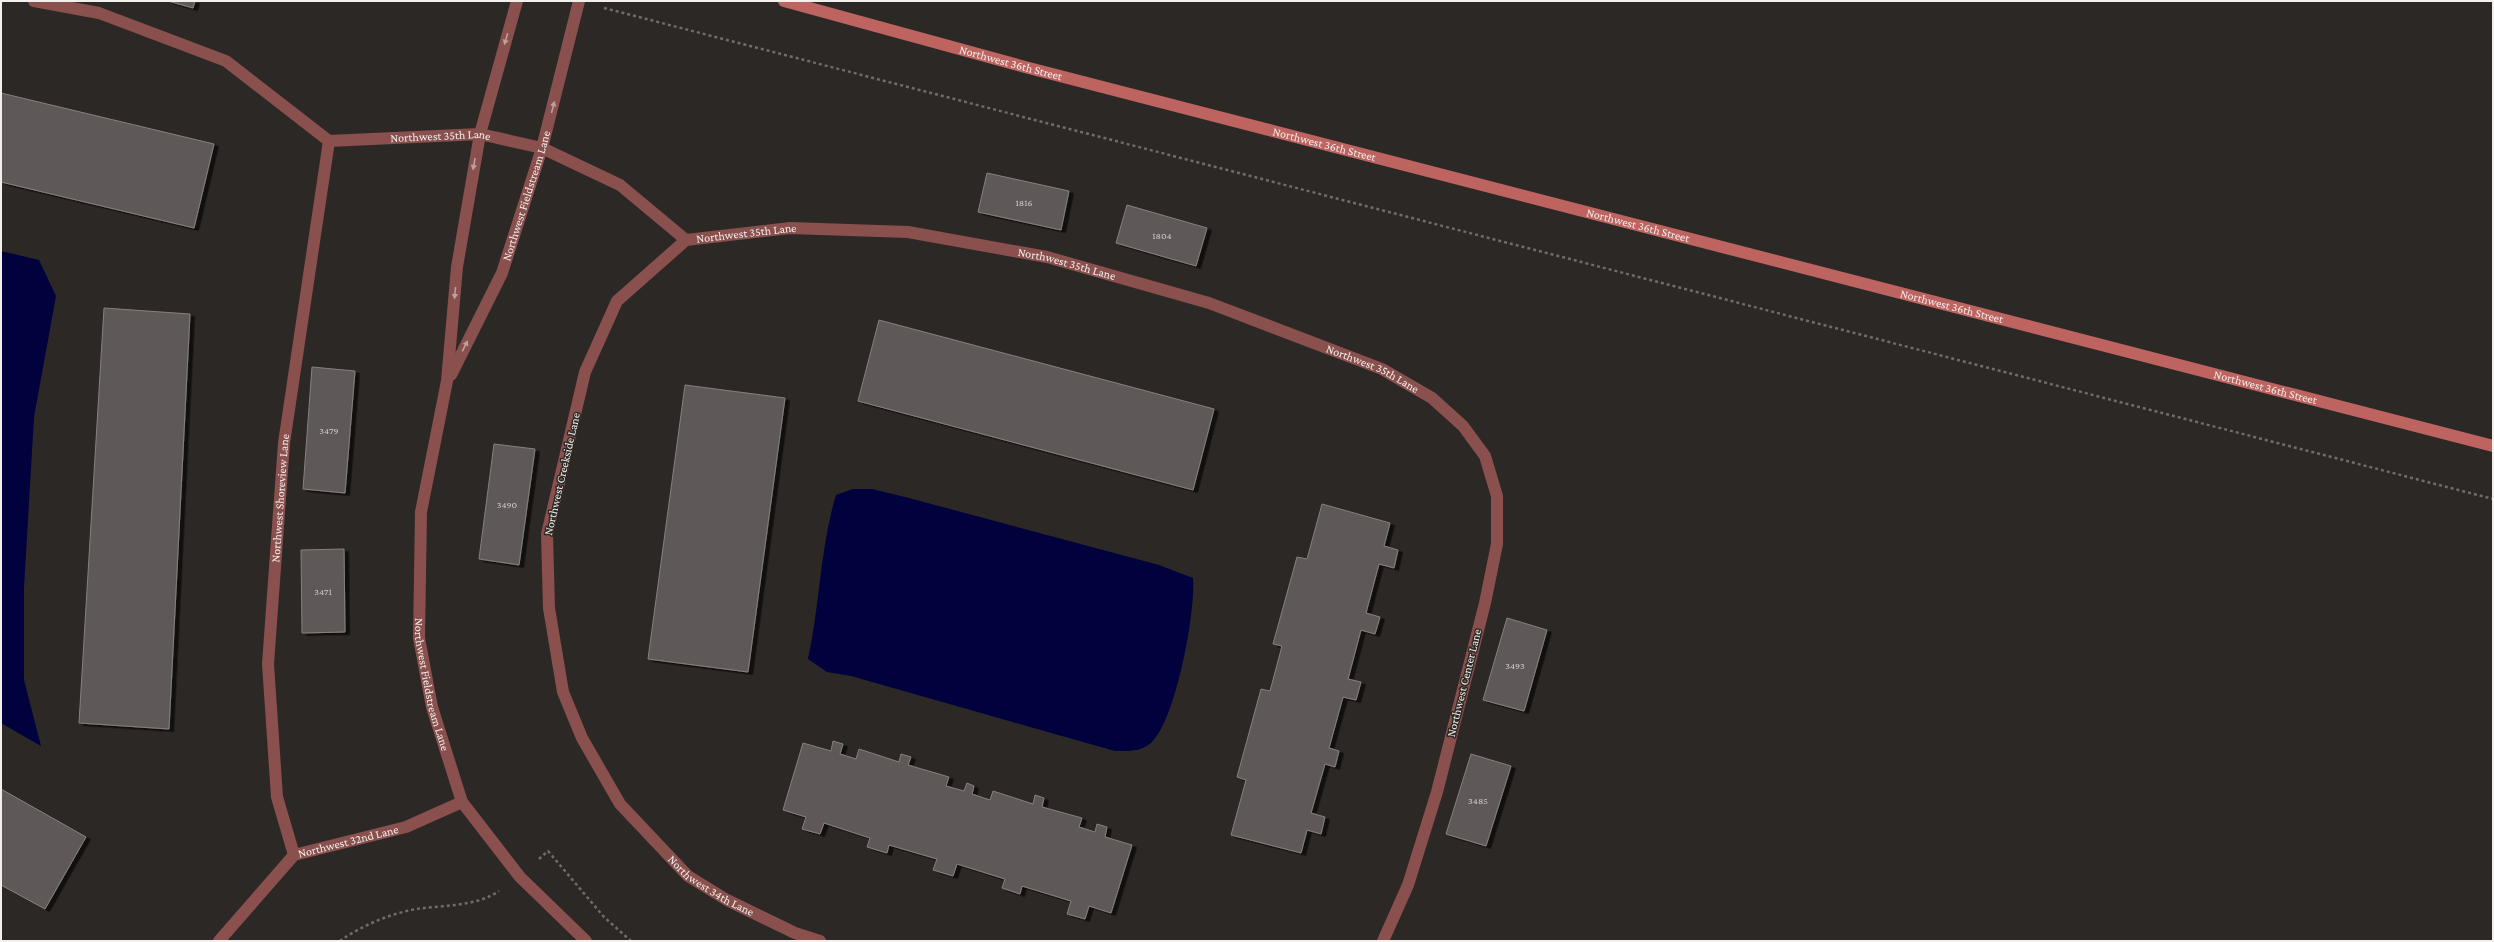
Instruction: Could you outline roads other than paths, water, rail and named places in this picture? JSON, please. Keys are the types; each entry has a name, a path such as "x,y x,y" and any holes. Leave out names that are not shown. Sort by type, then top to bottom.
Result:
{"main road":[{"name":"Northwest 36th Street","path":"784,1 1026,67 2493,446"}],"lane":[{"path":"34,1 99,13 226,61 329,142"},
{"name":"Northwest Fieldstream Lane","path":"517,1 480,134 457,266 448,381 421,512 419,638 432,707 462,802 520,877 586,941"},
{"name":"Northwest Fieldstream Lane","path":"448,381 502,273 542,148 579,1"},
{"name":"Northwest 35th Lane","path":"329,142 480,134 542,148 620,185 686,240 790,228 908,232 1047,257 1208,302 1382,369 1432,398 1463,426"},
{"name":"Northwest Shoreview Lane","path":"294,855 277,797 268,664 284,443 329,142"},
{"name":"Northwest Creekside Lane","path":"620,804 582,738 562,692 550,608 547,534 585,372 617,301 686,240"},
{"name":"Northwest Center Lane","path":"1383,941 1408,885 1437,792 1485,603 1497,544 1497,496 1485,456 1463,426"},
{"name":"Northwest 32nd Lane","path":"219,941 294,855 406,827 462,802"},
{"name":"Northwest 34th Lane","path":"620,804 688,876 727,900 795,933 820,941"}]}
